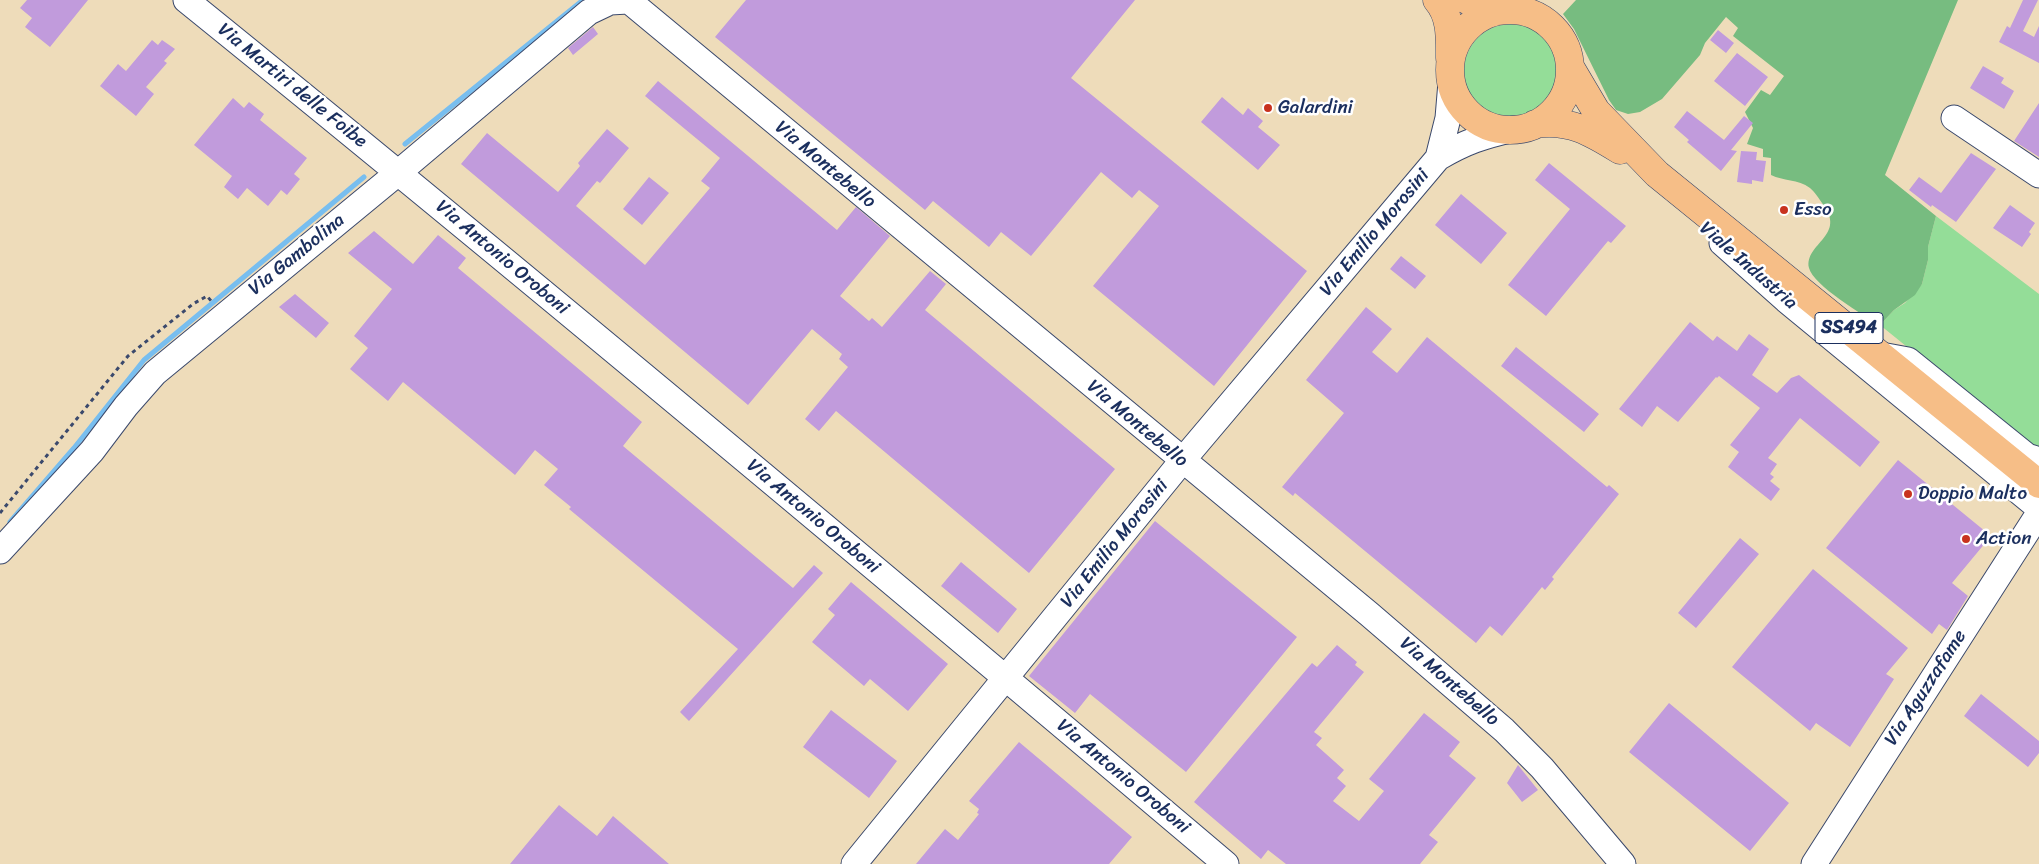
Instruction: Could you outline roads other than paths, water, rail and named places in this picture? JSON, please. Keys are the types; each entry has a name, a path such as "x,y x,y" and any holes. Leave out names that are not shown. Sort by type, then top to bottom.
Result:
{"main road":[{"name":"Viale Industria","path":"1436,0 1443,7 1450,31 1451,74 1459,101 1474,117 1493,127 1524,127 1551,121 1575,126 1597,136 1657,174 2039,484"},
{"name":"Viale Industria","path":"1467,0 1498,11"},
{"name":"Viale Industria","path":"1451,74 1456,44 1469,26 1488,14 1498,11 1521,11 1532,14 1547,23 1564,44 1570,67 1596,111 1657,174"},
{"name":"Viale Industria","path":"1524,127 1550,114 1561,101 1568,84 1570,67"}],"street":[{"name":"Via Martiri delle Foibe","path":"186,0 399,172"},
{"name":"Via Gambolina","path":"0,551 92,451 126,406 155,373 399,172 593,6 610,2 634,3"},
{"name":"Via Montebello","path":"634,3 1182,461 1369,614 1504,730 1542,768 1622,864"},
{"name":"Via Emilio Morosini","path":"1438,158 1448,118 1451,74"},
{"path":"1954,118 2039,175"},
{"name":"Via Emilio Morosini","path":"854,864 1182,461 1438,158 1471,141 1524,127"},
{"name":"Viale Industria","path":"1597,136 1786,300 2039,508"},
{"name":"Via Antonio Oroboni","path":"399,172 1226,864"},
{"path":"1881,355 1908,360 2027,456 2039,460"},
{"name":"Via Aguzzafame","path":"1814,864 2039,513"}],"waterway":[{"path":"405,144 583,0"},
{"path":"10,522 74,448 144,360 364,177"}],"place":[{"name":"Galardini","path":"1268,108"},
{"name":"Esso","path":"1784,210"},
{"name":"Doppio Malto","path":"1908,494"},
{"name":"Action","path":"1966,539"}]}
